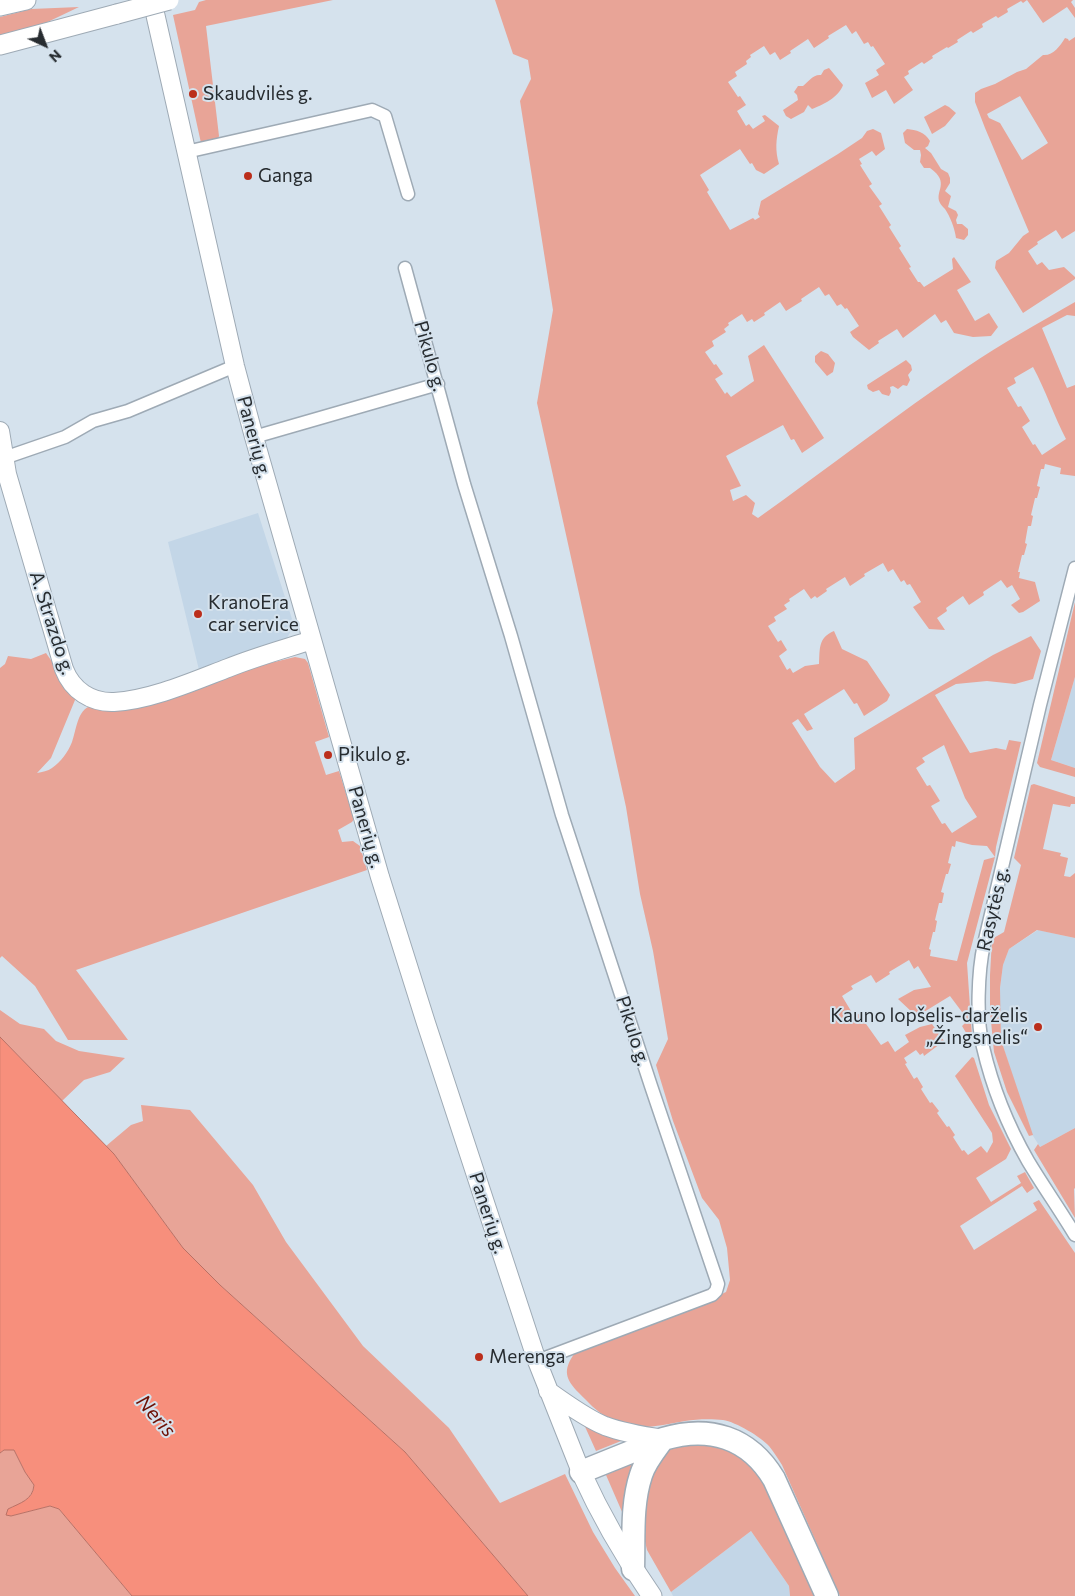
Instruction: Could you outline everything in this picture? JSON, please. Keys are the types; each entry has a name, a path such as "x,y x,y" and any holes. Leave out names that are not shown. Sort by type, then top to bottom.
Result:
{"highway":[{"path":"580,1472 675,1435 713,1434 737,1442 754,1453 774,1479 827,1596"},
{"path":"633,1569 639,1481 648,1459 663,1439"}],"main road":[{"path":"0,6 26,0"},
{"path":"0,45 161,1"},
{"name":"Panerių g.","path":"161,1 186,152 235,366 380,876 414,986 548,1391 580,1472 599,1512 633,1569 652,1596"},
{"name":"A. Strazdo g.","path":"0,431 4,470 64,669 68,679 77,690 96,700 113,702 138,698 312,640"},
{"path":"548,1391 583,1415 604,1426 626,1433 663,1439"}],"street":[{"path":"186,152 372,110 385,116 408,194"},
{"name":"Pikulo g.","path":"405,268 464,484 511,636 562,815 718,1284 716,1291 712,1295 537,1361"},
{"path":"4,470 93,421 128,411 235,366"},
{"path":"254,437 438,384"},
{"name":"Rasytės g.","path":"1075,568 1040,705 984,944 979,981 979,1010 982,1045 994,1086 1009,1123 1028,1160 1075,1235"}],"shaded area":[{"path":"206,0 333,0 206,26 219,136 218,139 201,143 173,15 195,10 199,2"},
{"path":"495,0 1027,0 1023,3 1021,1 1007,9 1008,12 982,24 983,27 973,33 971,31 957,40 958,42 932,56 933,58 924,64 922,62 908,71 909,74 904,77 913,90 894,104 886,90 872,98 865,83 879,75 876,70 885,64 873,46 871,47 868,42 864,44 856,31 852,34 846,25 828,36 829,38 814,48 808,39 780,60 775,52 770,55 764,46 750,55 751,57 746,61 747,64 735,72 737,76 728,82 746,105 737,111 746,126 749,124 753,129 765,121 762,116 765,115 779,126 776,145 779,164 764,174 756,170 752,163 750,164 740,149 700,175 709,190 707,192 730,230 753,218 755,220 760,217 758,214 761,201 838,154 862,138 867,131 873,129 881,133 885,149 876,156 872,151 859,159 862,164 860,165 872,184 869,186 882,204 879,206 891,225 889,227 901,246 899,248 911,267 909,268 918,282 924,287 953,269 952,259 954,257 971,282 957,290 975,321 989,313 998,327 991,336 973,337 954,333 946,320 941,323 935,314 903,338 897,329 878,341 879,343 869,350 853,337 850,332 859,326 847,308 845,309 841,304 837,306 829,294 825,296 819,287 786,311 780,302 754,322 752,319 747,322 742,314 728,323 729,325 724,329 726,332 712,341 714,346 705,352 723,374 715,379 725,394 727,392 731,397 754,381 748,356 764,345 824,438 802,453 794,439 791,440 783,425 726,456 741,486 730,490 733,501 746,495 755,503 752,514 758,518 967,367 1007,341 1075,302 1075,316 1067,315 1042,328 1067,388 1075,385 1075,476 1060,474 1061,468 1045,464 1044,469 1041,469 1037,486 1040,487 1037,498 1035,498 1031,515 1033,516 1031,526 1028,526 1025,543 1027,544 1018,572 1020,572 1019,578 1035,582 1040,601 1019,613 1011,605 1020,599 1012,585 1007,588 1001,580 983,592 984,595 969,605 963,596 946,608 947,611 937,618 945,630 929,629 913,607 921,602 910,584 907,585 904,580 901,582 893,569 888,572 883,563 864,574 865,576 850,586 845,577 826,589 827,591 817,598 815,596 811,599 804,589 789,599 790,601 784,605 787,609 774,617 776,621 768,626 778,642 781,640 787,650 779,656 787,670 790,668 793,673 805,666 819,664 822,640 834,631 842,649 867,661 890,695 887,701 864,716 857,703 854,704 844,689 804,714 813,729 807,731 798,719 792,723 820,767 835,783 855,769 854,738 993,655 1031,636 1041,651 1033,679 1015,684 987,681 956,684 935,695 970,753 996,748 1006,750 1009,740 1021,742 995,857 967,963 972,1036 968,1036 962,1026 968,1020 950,996 919,1015 913,1013 898,999 914,990 931,987 918,966 914,969 909,960 889,972 890,974 876,983 871,975 851,986 853,989 842,996 854,1016 859,1014 881,1045 888,1041 895,1052 909,1042 905,1035 920,1027 932,1024 944,1041 924,1056 923,1053 920,1055 916,1050 904,1058 907,1063 905,1064 914,1079 917,1077 923,1087 921,1089 930,1103 932,1102 939,1111 937,1113 955,1135 953,1137 962,1151 964,1150 968,1155 981,1146 987,1153 993,1142 992,1133 955,1076 972,1057 974,1058 989,1105 1011,1149 1006,1159 976,1178 991,1202 1021,1183 1017,1176 1025,1172 1034,1188 1027,1193 1022,1186 960,1226 974,1250 1037,1210 1033,1203 1039,1200 1075,1253 1075,1596 840,1596 782,1465 765,1442 741,1427 723,1420 694,1420 646,1427 627,1426 617,1423 593,1407 574,1388 568,1379 568,1365 574,1354 726,1292 730,1280 727,1248 719,1220 702,1198 673,1121 656,1065 668,1039 653,951 640,894 626,807 537,403 553,310 520,101 531,79 528,60 513,54","holes":["1033,367 1066,439 1042,455 1035,444 1033,445 1022,427 1030,421 1021,406 1018,407 1007,388 1016,383 1014,378","944,745 965,798 977,817 952,833 945,823 942,824 931,806 940,801 930,785 927,786 916,768 925,762 922,758","956,841 987,846 995,857 984,860 957,961 930,956 931,950 929,949 937,921 935,920 939,903 942,903 944,893 941,892 951,864 948,863 952,846 955,847"]},
{"path":"1027,0 1073,0 1071,2 1075,8 1075,18 1067,7 1043,23"},
{"path":"79,7 35,28 0,37 0,17 31,9"},
{"path":"1075,37 1075,231 1062,239 1056,230 1037,242 1038,244 1028,251 1037,265 1042,262 1049,270 1064,267 1075,279 1023,313 995,268 996,261 1009,253 1023,236 1029,232 985,128 975,102 975,93 1026,69 1043,55 1053,52 1065,38 1069,41","holes":["1020,96 1048,143 1022,160 1000,123 989,118 987,114"]},
{"path":"829,68 843,85 838,93 830,100 812,109 808,105 804,112 791,119 786,116 783,110 798,100 794,92 798,86 803,86 813,77 821,75 824,70"},
{"path":"945,105 956,113 945,126 932,134 924,117"},
{"path":"907,129 926,135 930,141 925,148 931,153 941,169 948,173 950,183 945,191 951,196 948,207 956,211 958,215 957,224 962,224 968,229 968,235 964,240 956,238 950,219 940,203 940,178 930,168 924,168 920,162 920,150 914,150 905,143 903,133"},
{"path":"821,351 828,354 835,363 833,372 827,376 815,362 815,356"},
{"path":"906,360 911,365 912,370 908,375 910,380 907,386 903,385 898,389 893,386 890,387 891,392 889,396 882,394 879,390 873,392 868,389 867,385"},
{"path":"258,513 292,619 292,629 287,638 199,670 168,542"},
{"path":"1075,602 1075,677 1051,760 1075,768 1075,777 1040,767 1037,763"},
{"path":"46,653 76,696 51,758 37,773 50,769 64,756 72,742 81,713 88,707 128,707 266,664 295,657 305,659 308,663 329,737 315,742 326,775 339,771 354,819 338,830 342,842 353,841 360,846 367,870 76,970 128,1040 68,1040 35,986 2,956 0,958 0,668 5,664 8,656 31,659"},
{"path":"1075,677 1075,768 1051,760"},
{"path":"1034,784 1075,797 1075,804 1071,804 1070,807 1053,804 1043,849 1061,853 1060,856 1068,858 1064,876 1070,877 1075,873 1075,938 1037,930 1009,949 1003,965 1000,988 1001,1040 1033,1135 1029,1136 1007,1092 994,1052 990,1011 990,975 992,939 1004,932 1021,865 1014,858 1031,785"},
{"name":"Kauno lopšelis-darželis „Žingsnelis“","path":"1038,930 1075,938 1075,1128 1040,1147 1030,1131 1001,1040 1000,1013 1000,988 1003,965 1009,949"},
{"path":"0,1010 20,1024 44,1029 56,1041 79,1051 125,1058 110,1072 84,1080 62,1101 0,1037"},
{"path":"141,1105 190,1110 253,1185 286,1242 363,1346 449,1428 500,1503 565,1474 593,1532 635,1596 528,1596 405,1452 220,1285 183,1248 114,1154 106,1146 131,1125 143,1121"},
{"path":"1075,1128 1075,1218 1034,1150 1038,1144 1040,1147"},
{"path":"582,1420 626,1439 596,1451"},
{"path":"685,1443 728,1446 760,1469 818,1596 790,1596 789,1586 751,1531 671,1592 647,1550 641,1525 648,1474 671,1447"},
{"path":"10,1449 14,1450 25,1472 34,1484 29,1497 22,1503 8,1509 11,1516 50,1506 59,1509 132,1596 0,1596 0,1453"},
{"path":"643,1459 626,1521 606,1475"},
{"path":"751,1531 789,1586 790,1596 673,1596 671,1592"}],"water":[{"name":"Neris","path":"0,1037 114,1154 183,1248 220,1285 405,1452 528,1596 132,1596 59,1509 50,1506 11,1516 6,1515 8,1509 28,1498 34,1485 14,1450 4,1450 0,1453"}],"place":[{"name":"Skaudvilės g.","path":"193,94"},
{"name":"Ganga","path":"248,176"},
{"name":"KranoEra car service","path":"198,614"},
{"name":"Pikulo g.","path":"328,755"},
{"name":"Kauno lopšelis-darželis „Žingsnelis“","path":"1038,1027"},
{"name":"Merenga","path":"479,1357"}]}
